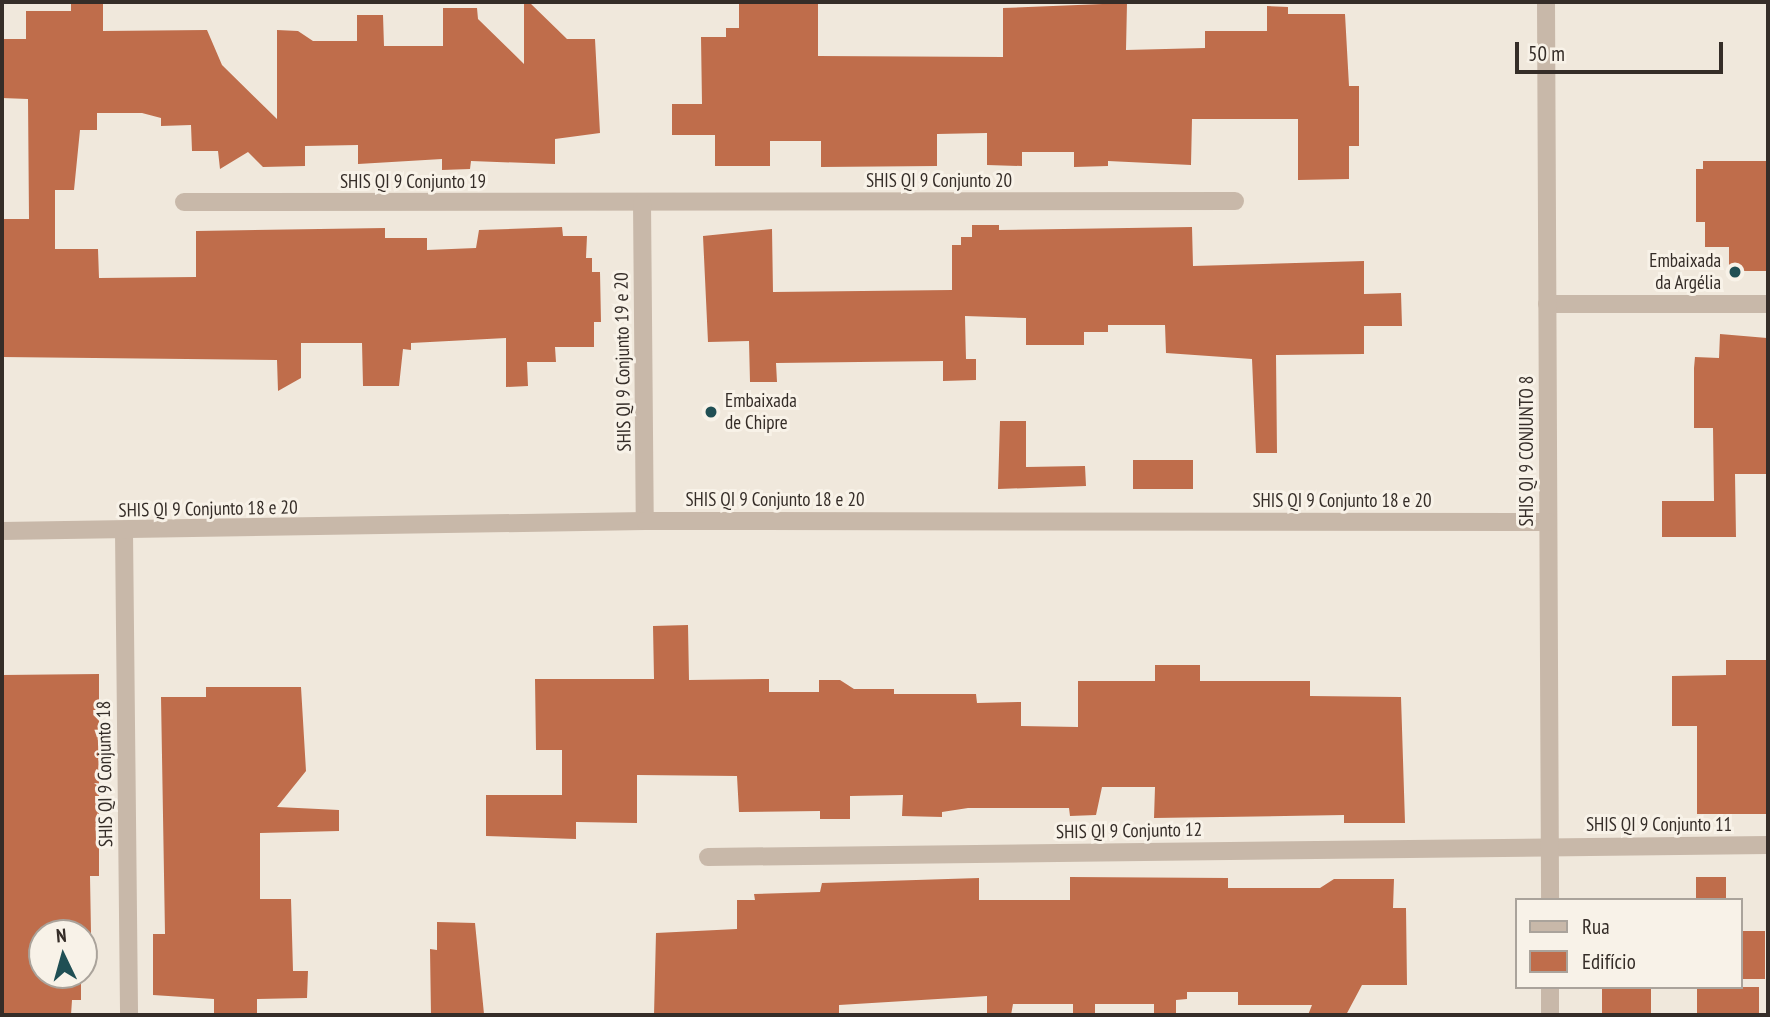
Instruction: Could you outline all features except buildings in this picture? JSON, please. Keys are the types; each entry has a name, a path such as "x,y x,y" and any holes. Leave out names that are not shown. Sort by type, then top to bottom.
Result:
{"street":[{"name":"SHIS QI 9 CONJUNTO 8","path":"1546,2 1550,898"},
{"name":"SHIS QI 9 Conjunto 20","path":"642,203 1235,201"},
{"name":"SHIS QI 9 Conjunto 19","path":"184,202 642,203"},
{"name":"SHIS QI 9 Conjunto 19 e 20","path":"642,203 645,521"},
{"path":"1547,304 1768,304"},
{"name":"SHIS QI 9 Conjunto 18 e 20","path":"2,531 124,532 645,521 1548,522"},
{"name":"SHIS QI 9 Conjunto 18","path":"124,532 129,1015"},
{"name":"SHIS QI 9 Conjunto 11","path":"1550,847 1768,845"},
{"name":"SHIS QI 9 Conjunto 12","path":"708,857 1550,847"},
{"path":"1550,989 1550,1015"}],"place":[{"name":"Embaixada da Argélia","path":"1735,272"},
{"name":"Embaixada de Chipre","path":"711,412"}]}
